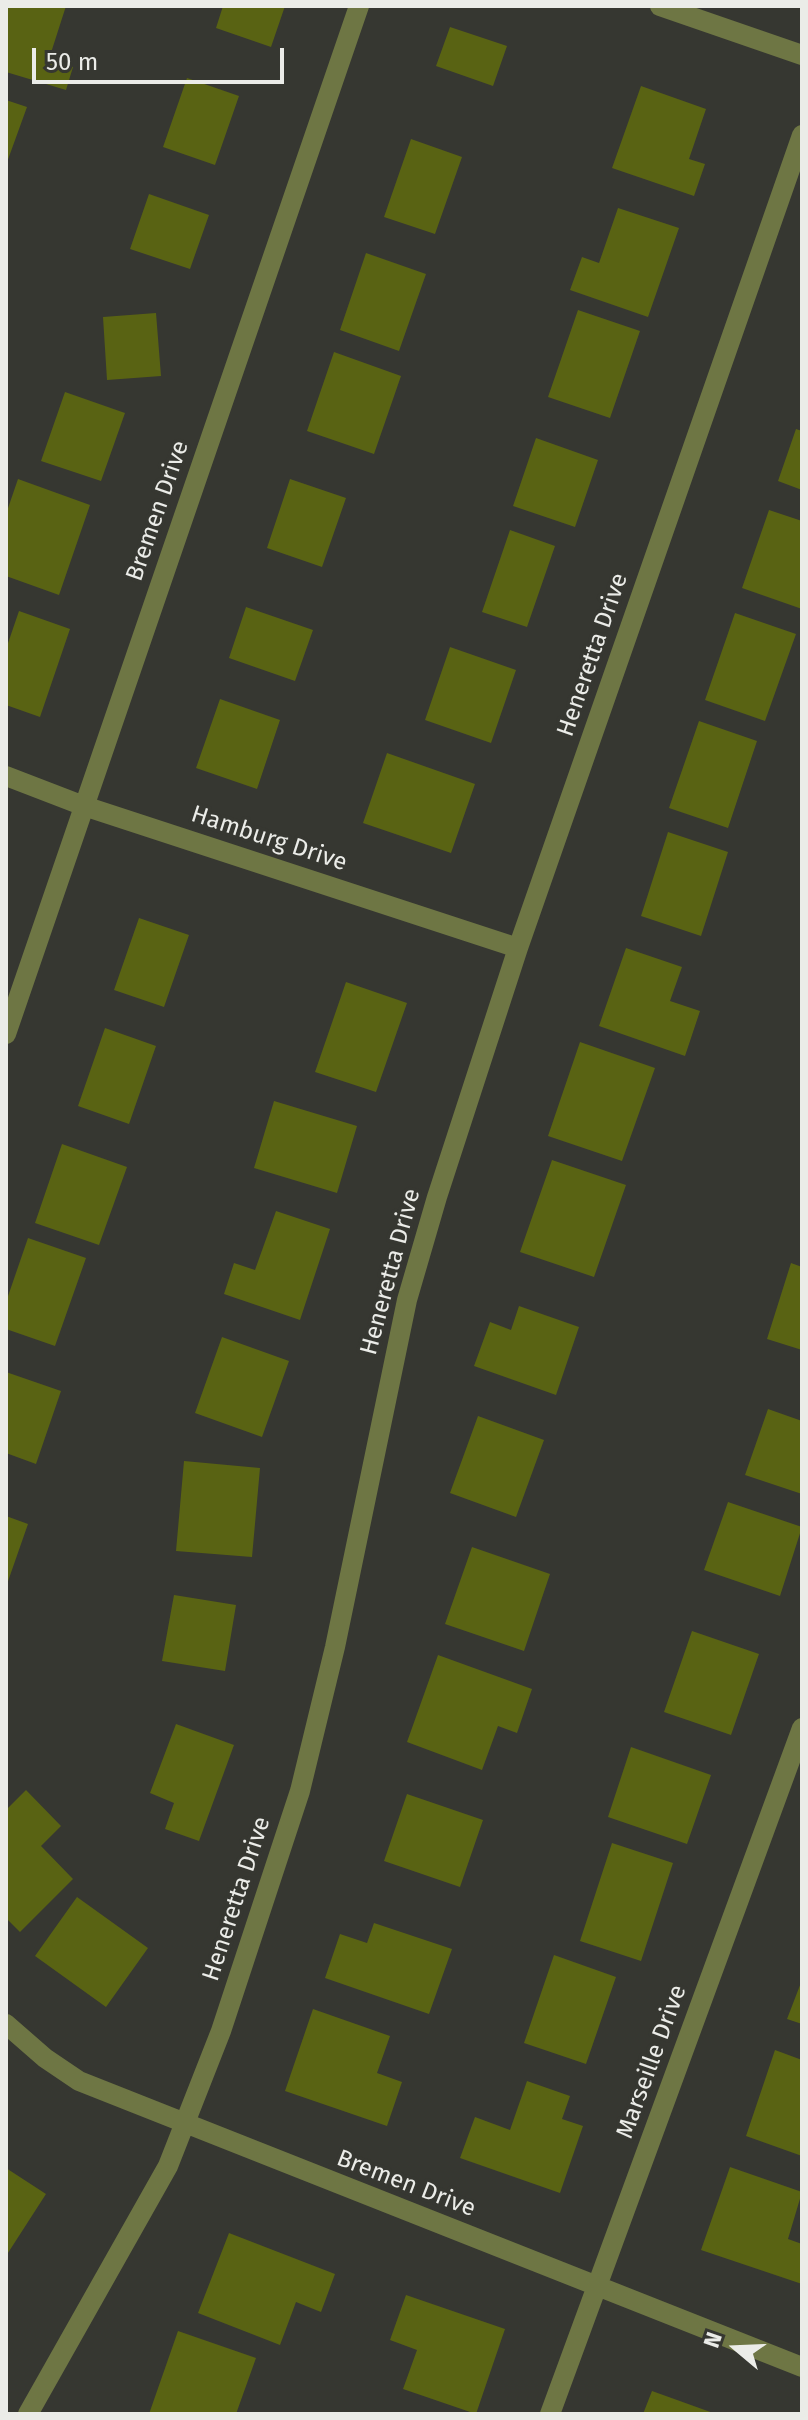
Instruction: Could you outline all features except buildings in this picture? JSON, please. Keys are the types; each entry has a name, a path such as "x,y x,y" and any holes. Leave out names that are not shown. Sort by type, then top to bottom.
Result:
{"street":[{"name":"Bremen Drive","path":"6,1034 359,6"},
{"path":"660,6 802,55"},
{"name":"Heneretta Drive","path":"28,2414 168,2166 221,2031 300,1791 335,1647 407,1300 437,1197 518,948 802,135"},
{"name":"Hamburg Drive","path":"6,776 84,806 518,948"},
{"name":"Marseille Drive","path":"550,2414 802,1728"},
{"name":"Bremen Drive","path":"6,2024 45,2058 79,2081 802,2367"}]}
